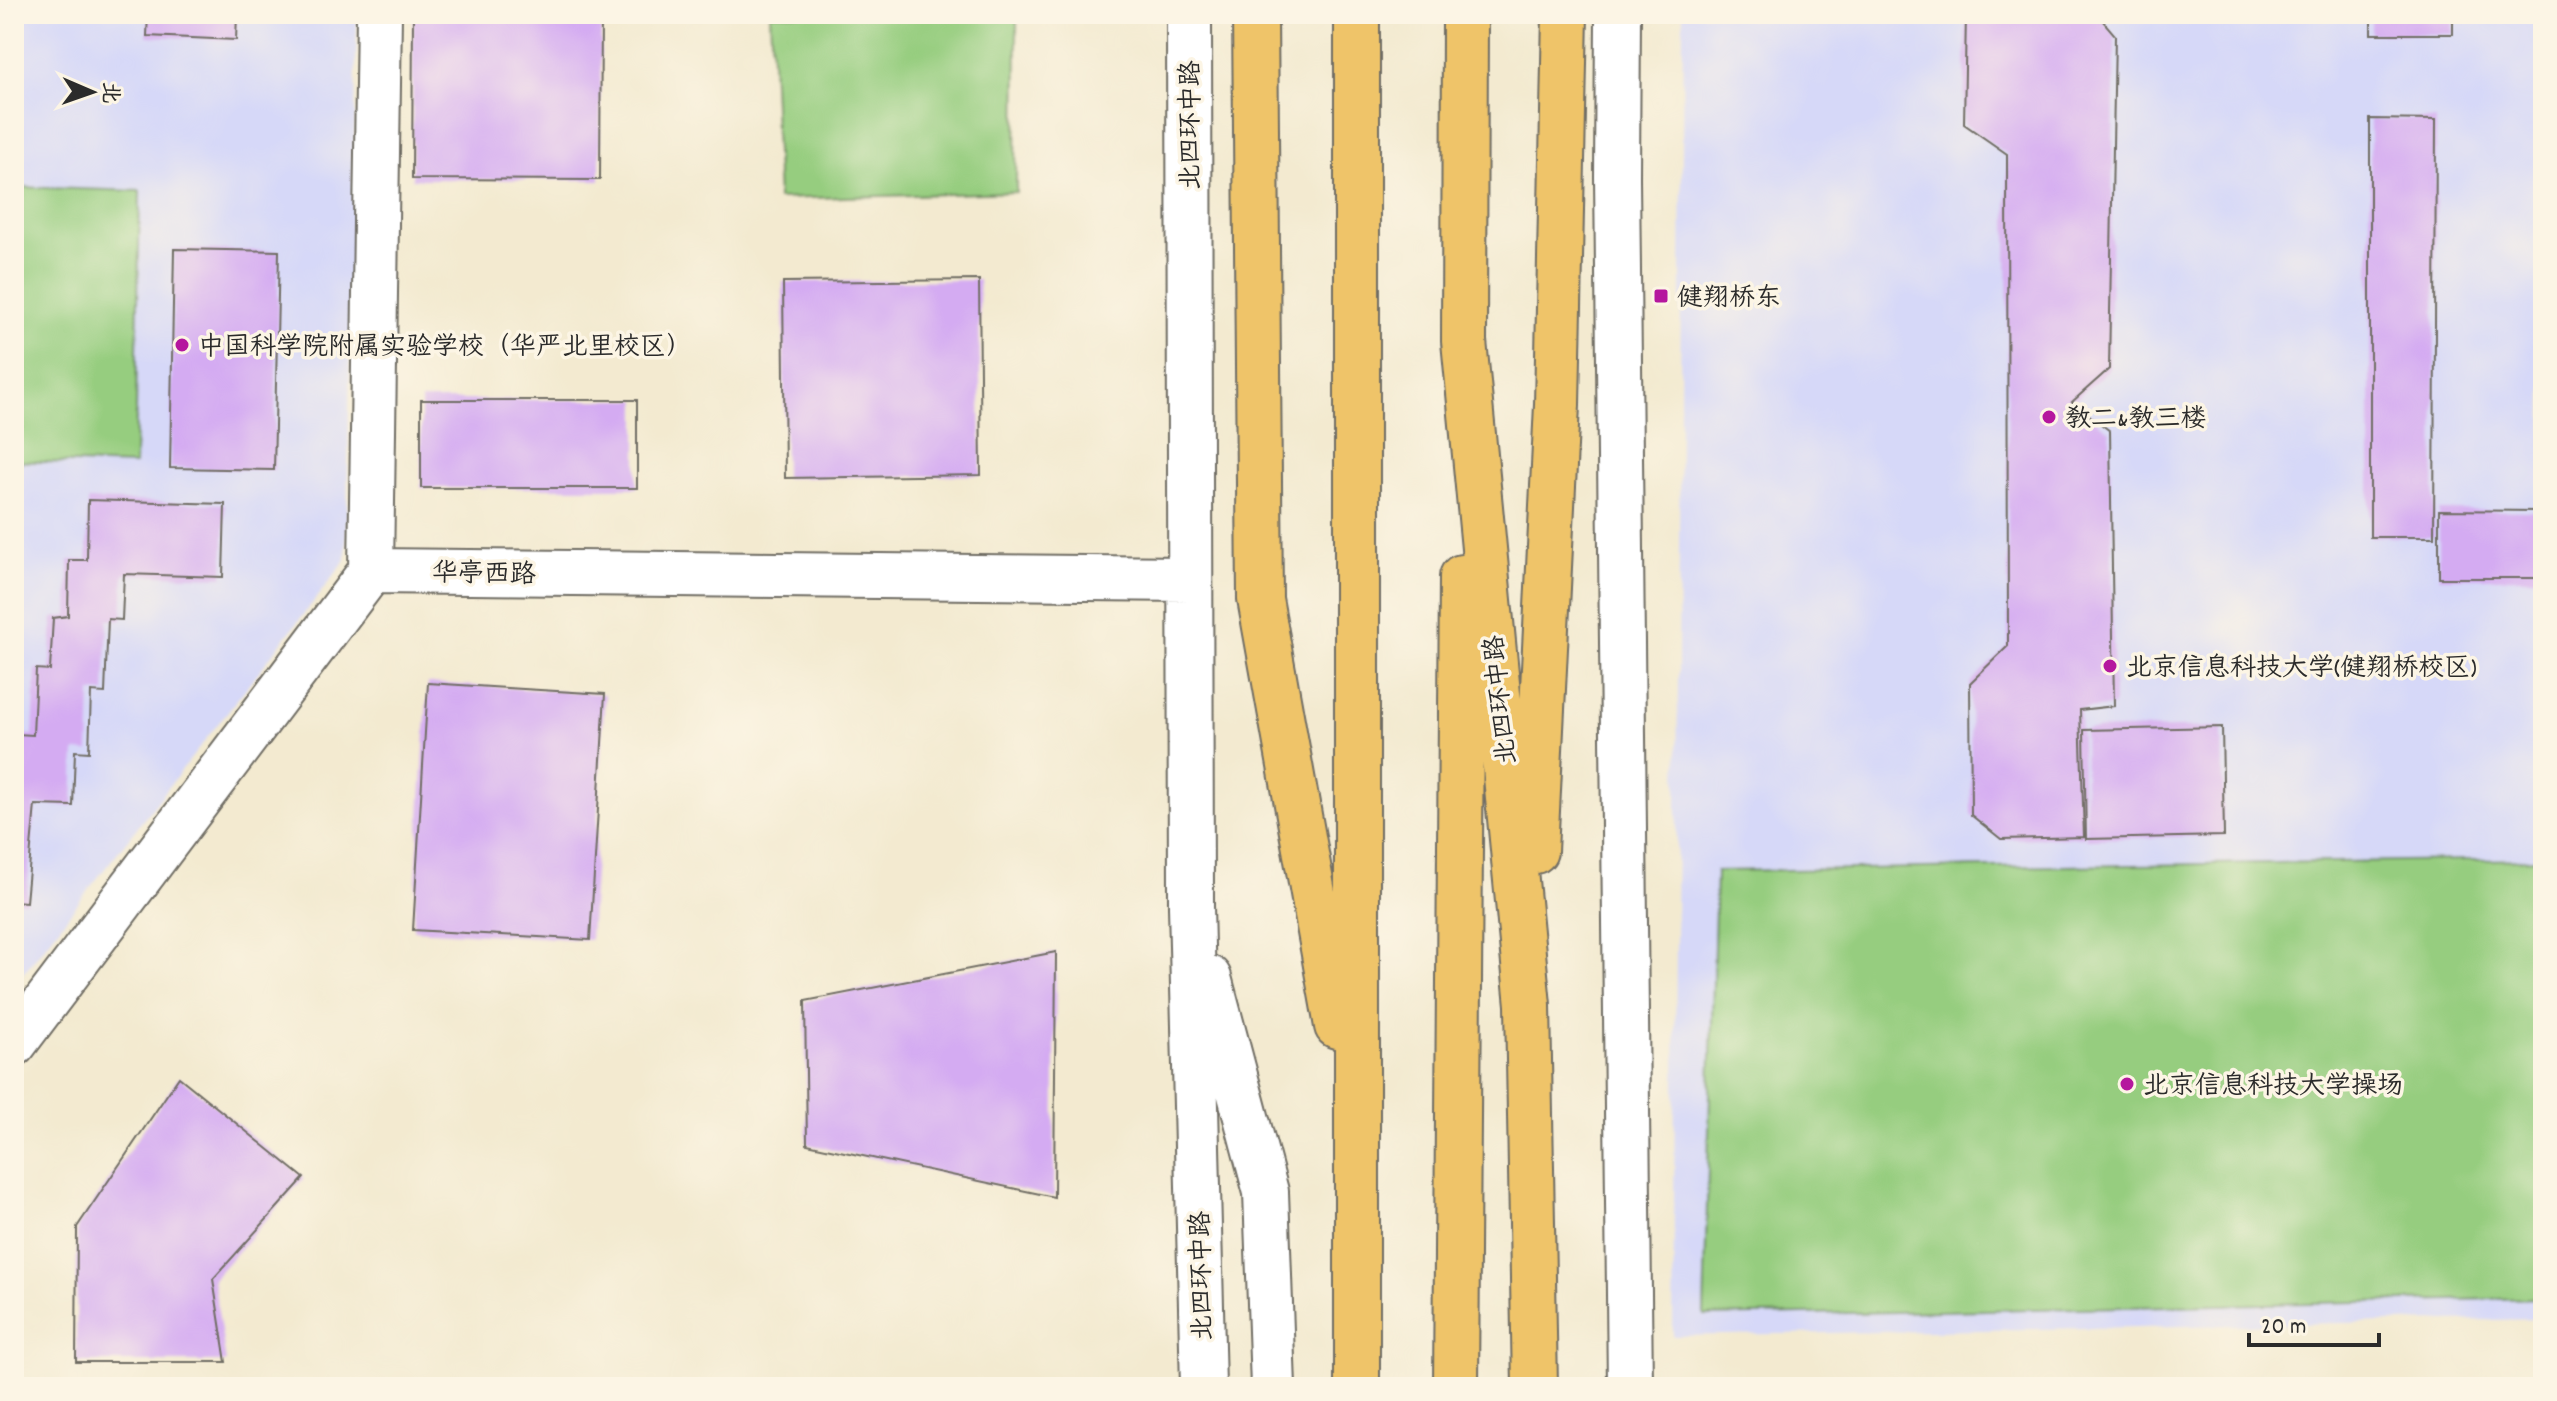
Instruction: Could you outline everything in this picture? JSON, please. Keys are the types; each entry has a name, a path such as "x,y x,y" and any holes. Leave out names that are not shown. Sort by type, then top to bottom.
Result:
{"highway":[{"path":"1255,14 1260,599 1358,1138"},
{"path":"1357,14 1357,1387"},
{"name":"北四环中路","path":"1465,14 1464,341 1528,1005 1535,1387"},
{"path":"1528,1005 1557,405 1565,14"},
{"path":"1456,1387 1464,341"}],"street":[{"path":"14,1044 371,571 379,14"},
{"name":"北四环中路","path":"1189,14 1191,906 1203,1387"},
{"path":"1618,14 1617,192 1630,1387"},
{"name":"华亭西路","path":"371,571 1190,579"},
{"path":"1191,906 1266,1192 1273,1387"}],"shaded area":[{"name":"中国科学院附属实验学校（华严北里校区）","path":"14,14 357,14 346,560 14,985"},
{"name":"北京信息科技大学(健翔桥校区)","path":"1683,14 2543,14 2543,1319 1673,1336"}],"green space":[{"path":"770,14 1017,14 1016,192 778,199"},
{"path":"14,187 140,191 135,465 14,461"},
{"name":"北京信息科技大学操场","path":"2543,859 2543,1298 1704,1316 1716,871"}],"building":[{"path":"148,14 237,14 236,40 147,36"},
{"path":"413,14 601,14 600,180 412,179"},
{"name":"教二&教三楼","path":"1966,14 2097,14 2115,35 2109,369 2072,402 2110,431 2114,706 2080,710 2084,837 2001,839 1971,815 1970,683 2008,646 2007,154 1964,124"},
{"path":"2371,14 2453,14 2453,34 2371,34"},
{"path":"2370,119 2436,120 2434,537 2370,537"},
{"path":"174,249 279,251 274,470 170,468"},
{"path":"979,280 981,475 785,478 783,282"},
{"path":"421,400 637,400 637,488 421,488"},
{"path":"88,500 225,504 223,577 124,574 122,620 108,619 105,693 91,692 89,752 75,751 73,806 35,805 26,902 14,901 17,734 33,735 36,669 50,670 53,618 68,616 69,560 87,560"},
{"path":"2439,510 2538,511 2537,578 2439,578"},
{"path":"428,683 605,694 590,940 413,930"},
{"path":"2222,727 2224,836 2086,839 2084,730"},
{"path":"1056,952 1054,1197 807,1144 805,1001"},
{"path":"179,1077 304,1178 213,1279 226,1362 76,1362 77,1227"}],"place":[{"name":"健翔桥东","path":"1661,296"},
{"name":"中国科学院附属实验学校（华严北里校区）","path":"182,345"},
{"name":"教二&教三楼","path":"2049,417"},
{"name":"北京信息科技大学(健翔桥校区)","path":"2110,666"},
{"name":"北京信息科技大学操场","path":"2127,1084"}]}
